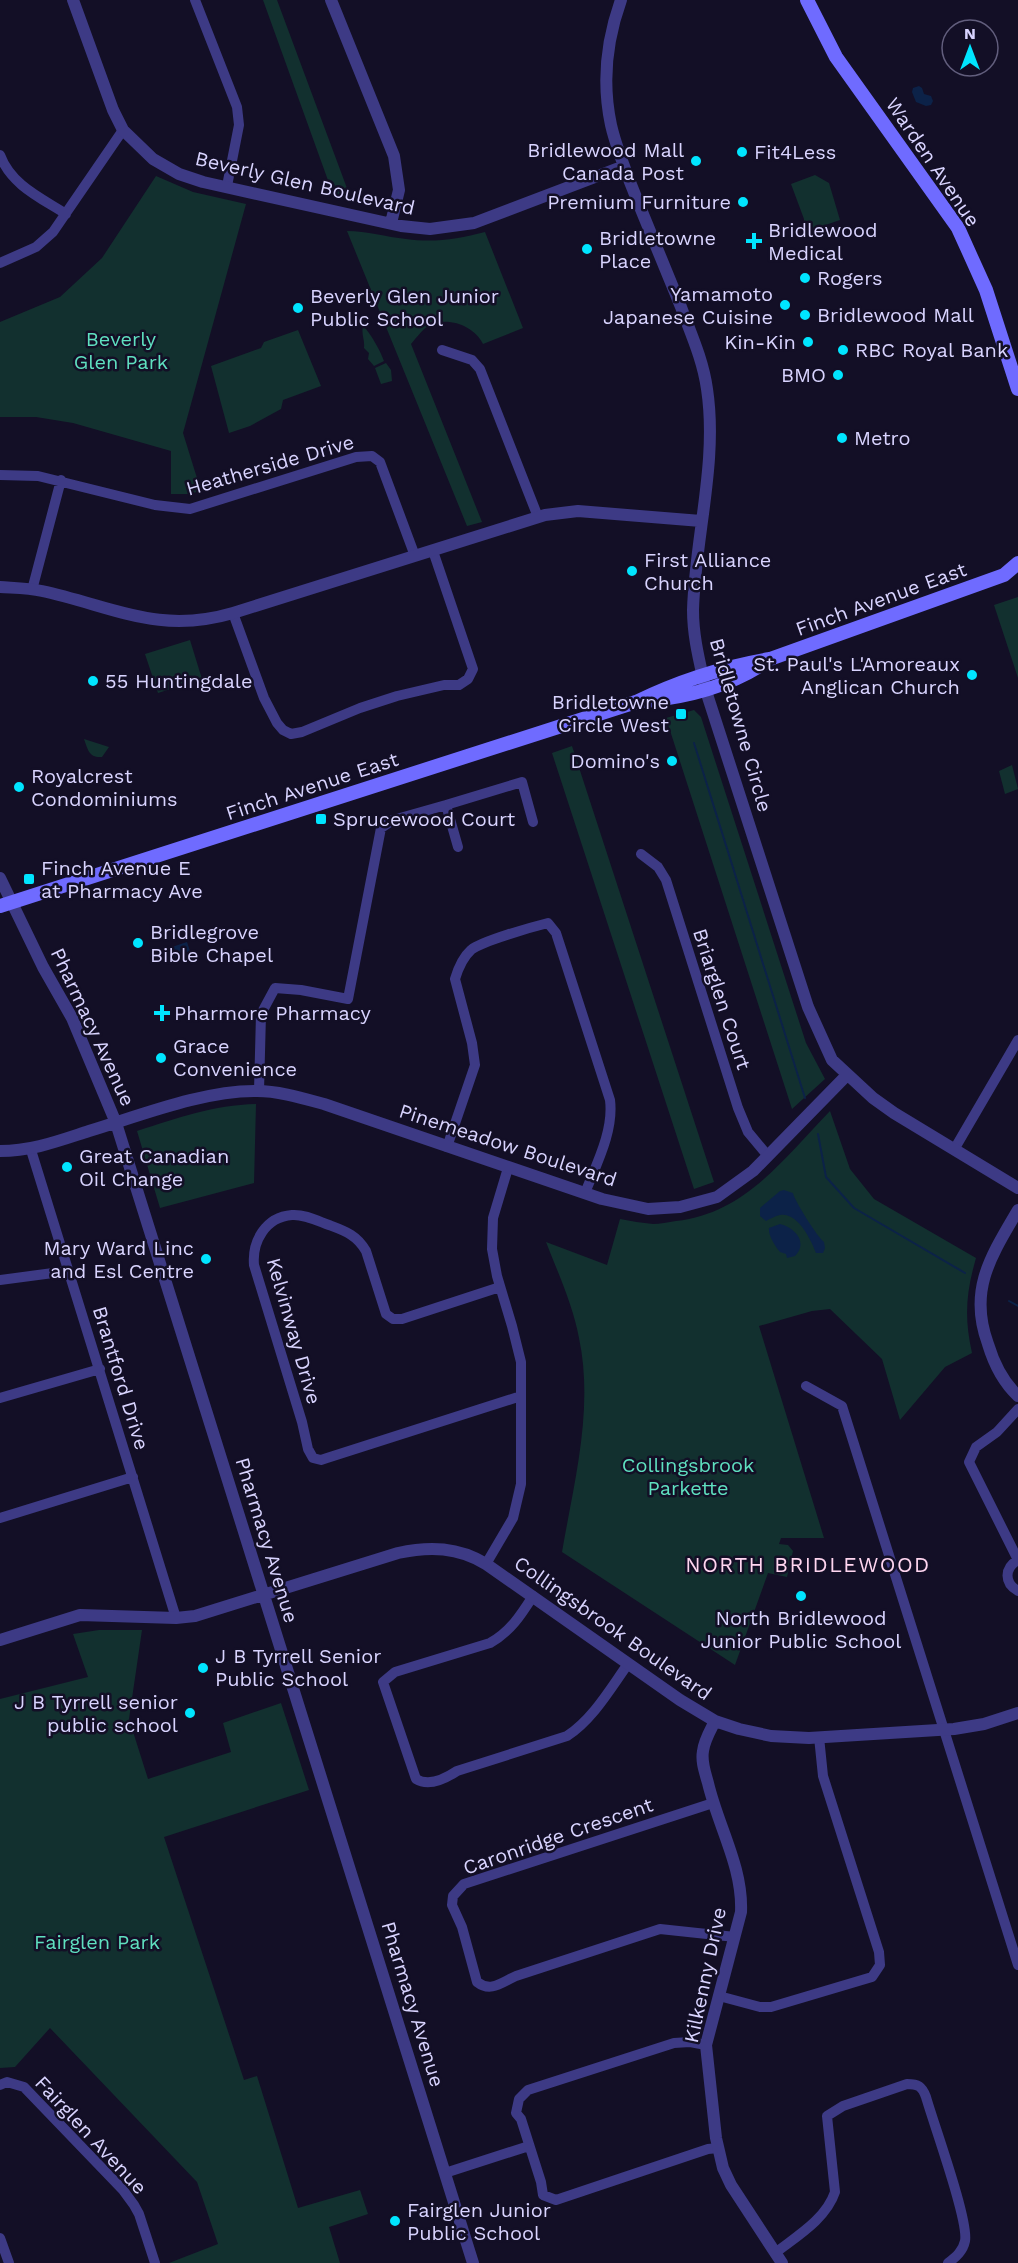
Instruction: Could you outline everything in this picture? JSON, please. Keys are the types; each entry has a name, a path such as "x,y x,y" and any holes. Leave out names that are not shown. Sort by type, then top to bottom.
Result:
{"main road":[{"name":"Warden Avenue","path":"807,0 837,57 958,228 986,290 1018,389"},
{"name":"Finch Avenue East","path":"6,904 636,702 668,686 702,675 770,659 1004,575 1018,563"},
{"path":"1004,575 1018,579"},
{"name":"Finch Avenue East","path":"636,702 673,699 706,691 751,672 770,659"}],"street":[{"name":"Beverly Glen Boulevard","path":"73,0 113,110 123,130 153,159 179,174 392,223 430,229 474,223 624,166"},
{"path":"195,0 237,107 239,125 227,186"},
{"path":"331,0 394,156 399,190 392,223"},
{"name":"Bridletowne Circle","path":"621,0 612,27 606,60 609,115 624,166 695,342 707,388 710,437 696,566 693,612 695,642 706,691 808,1007 832,1060 847,1075 894,1113 1018,1188"},
{"path":"0,263 36,247 52,232 123,130"},
{"path":"0,155 3,164 18,183 66,214"},
{"path":"442,350 472,360 480,369 538,517"},
{"name":"Heatherside Drive","path":"0,475 38,476 61,480 155,505 190,509 356,457 372,456 380,462 415,556"},
{"path":"32,590 61,480"},
{"path":"0,587 32,590 153,620 198,621 233,613 538,517 578,511 701,520"},
{"path":"233,613 264,698 277,723 291,734 407,693 444,685 459,685 468,679 473,669 433,551"},
{"path":"259,1091 261,1014 275,988 301,990 348,999 381,828 393,820 522,782 533,822"},
{"path":"446,805 458,847"},
{"name":"Briarglen Court","path":"641,854 658,867 666,880 738,1108 748,1132 768,1155"},
{"name":"Pharmacy Avenue","path":"0,878 6,904 72,1018 116,1123 473,2263"},
{"path":"447,1146 475,1065 472,1043 455,979 458,970 463,959 472,949 548,923 556,933 610,1100 611,1109 606,1133 585,1193"},
{"path":"955,1148 1018,1040"},
{"name":"Pinemeadow Boulevard","path":"0,1151 31,1150 212,1095 259,1091 324,1104 602,1199 648,1209 693,1204 717,1197 732,1188 753,1171 847,1075"},
{"name":"Brantford Drive","path":"31,1150 176,1618"},
{"path":"486,1564 513,1518 520,1493 521,1362 492,1249 492,1218 508,1168"},
{"path":"1018,1210 987,1266 982,1281 980,1308 982,1329 993,1361 1018,1396"},
{"name":"Kelvinway Drive","path":"500,1287 402,1320 393,1319 386,1314 362,1243 349,1232 311,1218 291,1215 271,1222 266,1227 257,1239 253,1253 254,1265 302,1422 308,1449 313,1458 321,1460 521,1396"},
{"path":"0,1280 68,1271"},
{"path":"0,1398 100,1369"},
{"path":"806,1386 842,1406 942,1730 1018,1965"},
{"path":"1018,1409 997,1432 976,1447 969,1462 1018,1560 1010,1567 1007,1578 1012,1588 1018,1591"},
{"path":"0,1518 133,1477"},
{"name":"Collingsbrook Boulevard","path":"0,1640 80,1615 176,1618 203,1614 398,1554 429,1548 456,1551 486,1564 680,1700 715,1721 751,1733 771,1736 819,1737 942,1730 984,1724 1018,1713"},
{"path":"533,1596 510,1629 501,1637 490,1643 395,1672 383,1682 416,1779 426,1783 440,1780 457,1771 567,1736 578,1729 627,1664"},
{"name":"Kilkenny Drive","path":"715,1721 705,1741 702,1758 713,1803 741,1891 741,1912 706,2045 718,2148 730,2185 779,2258"},
{"path":"719,1996 760,2007 771,2007 872,1977 880,1965 879,1952 823,1776 819,1737"},
{"name":"Caronridge Crescent","path":"713,1803 464,1884 453,1896 452,1905 462,1927 477,1982 486,1988 494,1988 516,1976 660,1929 735,1937"},
{"path":"706,2045 690,2042 674,2043 528,2090 519,2099 516,2113 521,2119 542,2182 543,2195 556,2200 708,2149 718,2148"},
{"name":"Fairglen Avenue","path":"0,2085 7,2082 24,2086 123,2190 139,2214 155,2263"},
{"path":"779,2258 831,2204 835,2192 827,2116 843,2106 907,2084 917,2084 923,2088 926,2097 966,2238 962,2250 948,2263"},
{"path":"445,2173 529,2146"},
{"path":"0,2238 9,2263"}],"green space":[{"path":"263,0 277,0 351,199 334,197"},
{"path":"815,175 829,183 840,220 811,230 804,226 804,219 791,184"},
{"name":"Beverly Glen Park","path":"156,176 193,192 246,204 183,433 201,491 188,494 171,494 171,451 73,423 36,417 0,417 0,322 60,297 102,258"},
{"path":"347,231 426,241 485,232 523,328 483,344 474,333 462,325 439,322 426,327 411,344 482,522 467,526"},
{"path":"363,326 375,342 384,361 374,366 368,359 369,353 364,348"},
{"path":"298,330 321,386 283,400 281,409 250,426 229,433 211,366 261,348 264,342"},
{"path":"386,363 391,370 392,381 381,384 375,368"},
{"path":"1018,597 1018,678 994,605"},
{"path":"190,640 202,679 158,693 145,654"},
{"path":"694,710 701,717 806,1043 825,1079 792,1109 666,718"},
{"path":"84,739 109,747 102,757 94,756"},
{"path":"572,746 714,1182 694,1189 552,753"},
{"path":"1012,765 1018,789 1005,794 999,771"},
{"path":"256,1104 254,1183 160,1208 137,1131 210,1110"},
{"name":"Collingsbrook Parkette","path":"830,1111 850,1169 874,1199 976,1258 967,1305 972,1353 945,1367 900,1420 882,1359 830,1309 812,1311 759,1326 824,1538 781,1538 779,1544 788,1545 793,1551 787,1577 768,1573 735,1665 562,1552 581,1445 583,1365 573,1313 546,1242 607,1265 620,1219 658,1224 701,1216 723,1207 762,1181"},
{"name":"Fairglen Park","path":"99,1630 142,1630 129,1719 148,1779 231,1752 223,1723 281,1703 309,1790 164,1837 244,2080 257,2076 298,2208 360,2190 368,2214 329,2227 340,2263 169,2263 218,2244 197,2182 50,2028 15,2067 0,2068 0,1699 88,1677 73,1634"}],"water":[{"path":"919,86 924,94 931,96 933,101 931,105 926,106 916,102 912,92 913,88"},
{"path":"187,942 190,951 175,957 172,947"},
{"path":"784,1190 793,1193 807,1219 824,1242 823,1253 816,1253 803,1228 793,1218 780,1215 766,1221 760,1216 760,1208"},
{"path":"780,1224 795,1232 800,1241 799,1251 795,1256 787,1258 772,1240 769,1228"}],"waterway":[{"path":"694,743 805,1098"},
{"path":"818,1134 826,1177 854,1208 965,1273"},
{"path":"1009,1301 1018,1306"}],"place":[{"name":"Fit4Less","path":"742,152"},
{"name":"Bridlewood Mall Canada Post","path":"696,161"},
{"name":"Premium Furniture","path":"743,202"},
{"name":"Bridlewood Medical","path":"754,241"},
{"name":"Bridletowne Place","path":"587,249"},
{"name":"Rogers","path":"805,278"},
{"name":"Yamamoto Japanese Cuisine","path":"785,305"},
{"name":"Beverly Glen Junior Public School","path":"298,308"},
{"name":"Bridlewood Mall","path":"805,315"},
{"name":"Kin-Kin","path":"808,342"},
{"name":"RBC Royal Bank","path":"843,350"},
{"name":"BMO","path":"838,375"},
{"name":"Metro","path":"842,438"},
{"name":"First Alliance Church","path":"632,571"},
{"name":"St. Paul's L'Amoreaux Anglican Church","path":"972,675"},
{"name":"55 Huntingdale","path":"93,681"},
{"name":"Bridletowne Circle West","path":"681,714"},
{"name":"Domino's","path":"672,761"},
{"name":"Royalcrest Condominiums","path":"19,787"},
{"name":"Sprucewood Court","path":"321,819"},
{"name":"Finch Avenue E at Pharmacy Ave","path":"29,879"},
{"name":"Bridlegrove Bible Chapel","path":"138,943"},
{"name":"Pharmore Pharmacy","path":"162,1013"},
{"name":"Grace Convenience","path":"161,1058"},
{"name":"Great Canadian Oil Change","path":"67,1167"},
{"name":"Mary Ward Linc and Esl Centre","path":"206,1259"},
{"name":"North Bridlewood Junior Public School","path":"801,1596"},
{"name":"J B Tyrrell Senior Public School","path":"203,1668"},
{"name":"J B Tyrrell senior public school","path":"190,1713"},
{"name":"Fairglen Junior Public School","path":"395,2221"}],"district":[{"name":"NORTH BRIDLEWOOD","path":"808,1564"}]}
